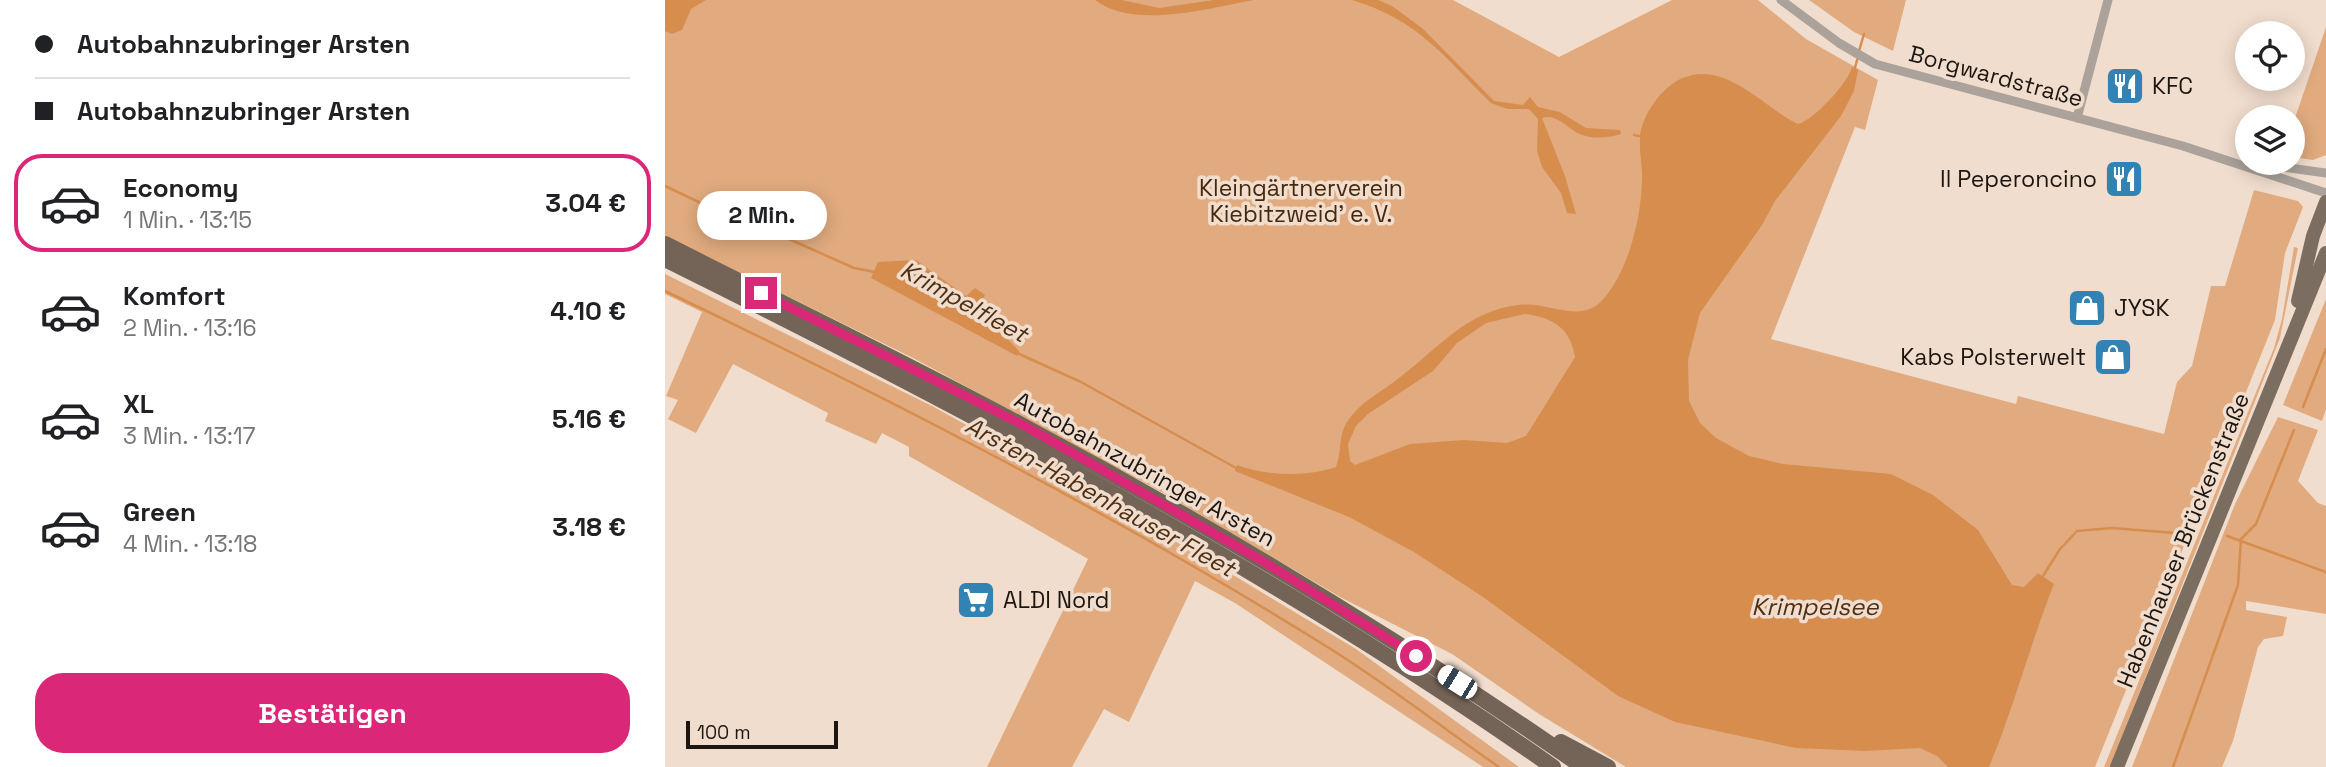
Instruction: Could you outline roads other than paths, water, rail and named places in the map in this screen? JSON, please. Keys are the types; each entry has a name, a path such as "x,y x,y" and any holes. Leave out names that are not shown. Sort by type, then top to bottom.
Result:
{"highway":[{"name":"Autobahnzubringer Arsten","path":"665,244 1025,426 1259,559 1530,730 1583,767"},
{"name":"Autobahnzubringer Arsten","path":"665,259 908,383 1195,540 1326,619 1553,767"},
{"path":"1530,730 1569,746 1608,767"},
{"path":"1516,741 1538,767"}],"main road":[{"name":"Habenhauser Brückenstraße","path":"2292,330 2309,251 2326,202"},
{"name":"Habenhauser Brückenstraße","path":"2117,767 2292,330 2326,253"}],"street":[{"name":"Borgwardstraße","path":"1781,0 1873,63 2077,118 2326,193"},
{"path":"2077,118 2108,0"},
{"name":"Borgwardstraße","path":"2216,158 2235,160"},
{"path":"2305,170 2326,173"}],"water":[{"path":"665,0 706,0 691,9 682,30 672,34 665,31"},
{"path":"1095,0 1122,0 1159,8 1214,0 1254,0 1194,11 1151,15 1130,14 1111,9"},
{"path":"1352,0 1378,0 1392,6 1422,28 1494,101 1523,105 1530,97 1538,107 1560,112 1586,128 1620,130 1621,134 1591,137 1577,133 1553,118 1542,118 1565,176 1576,214 1567,213 1561,193 1542,167 1537,151 1538,119 1529,109 1507,109 1491,103 1444,55 1413,29 1375,8"},
{"name":"Krimpelsee","path":"1852,67 1858,70 1854,91 1841,116 1775,201 1762,225 1700,313 1688,360 1689,401 1700,423 1716,438 1749,456 1783,464 1891,474 1933,495 1978,530 2012,585 2024,587 2038,573 2054,584 1989,767 1948,767 1937,756 1920,748 1865,751 1796,748 1675,722 1618,696 1483,597 1414,552 1349,517 1235,471 1237,465 1287,474 1336,467 1344,427 1357,409 1467,324 1483,315 1519,305 1576,311 1597,305 1614,284 1632,242 1641,195 1640,144 1643,123 1656,100 1675,82 1692,75 1709,74 1725,79 1798,124 1813,116","holes":["1525,314 1544,318 1559,326 1569,339 1575,357 1526,436 1507,443 1464,440 1410,444 1355,465 1350,461 1348,444 1356,426 1368,414 1433,371 1457,343 1486,323"]},
{"name":"Krimpelfleet","path":"916,260 966,296 975,288 985,295 975,314 984,322 995,319 1003,334 1019,351 1017,356 871,278 878,262"}],"waterway":[{"path":"1859,51 1864,34"},
{"path":"1854,71 1858,57"},
{"path":"1634,135 1639,136"},
{"name":"Krimpelfleet","path":"665,186 764,233 789,239 854,268 875,272"},
{"name":"Arsten-Habenhauser Fleet","path":"665,291 998,458 1161,548 1344,657 1499,767"},
{"path":"2303,407 2326,349"},
{"name":"Krimpelfleet","path":"1017,353 1081,382 1236,468"},
{"path":"2241,539 2256,524 2294,430"},
{"path":"2043,576 2060,549 2077,531 2112,528 2175,533"},
{"path":"2227,536 2326,572"},
{"path":"2173,767 2238,585 2241,539"}],"place":[{"name":"KFC","path":"2125,86"},
{"name":"Il Peperoncino","path":"2124,179"},
{"name":"JYSK","path":"2087,308"},
{"name":"Kabs Polsterwelt","path":"2113,357"},
{"name":"ALDI Nord","path":"976,600"}],"park label":[{"name":"Kleingärtnerverein Kiebitzweid' e. V.","path":"1301,201"}]}
